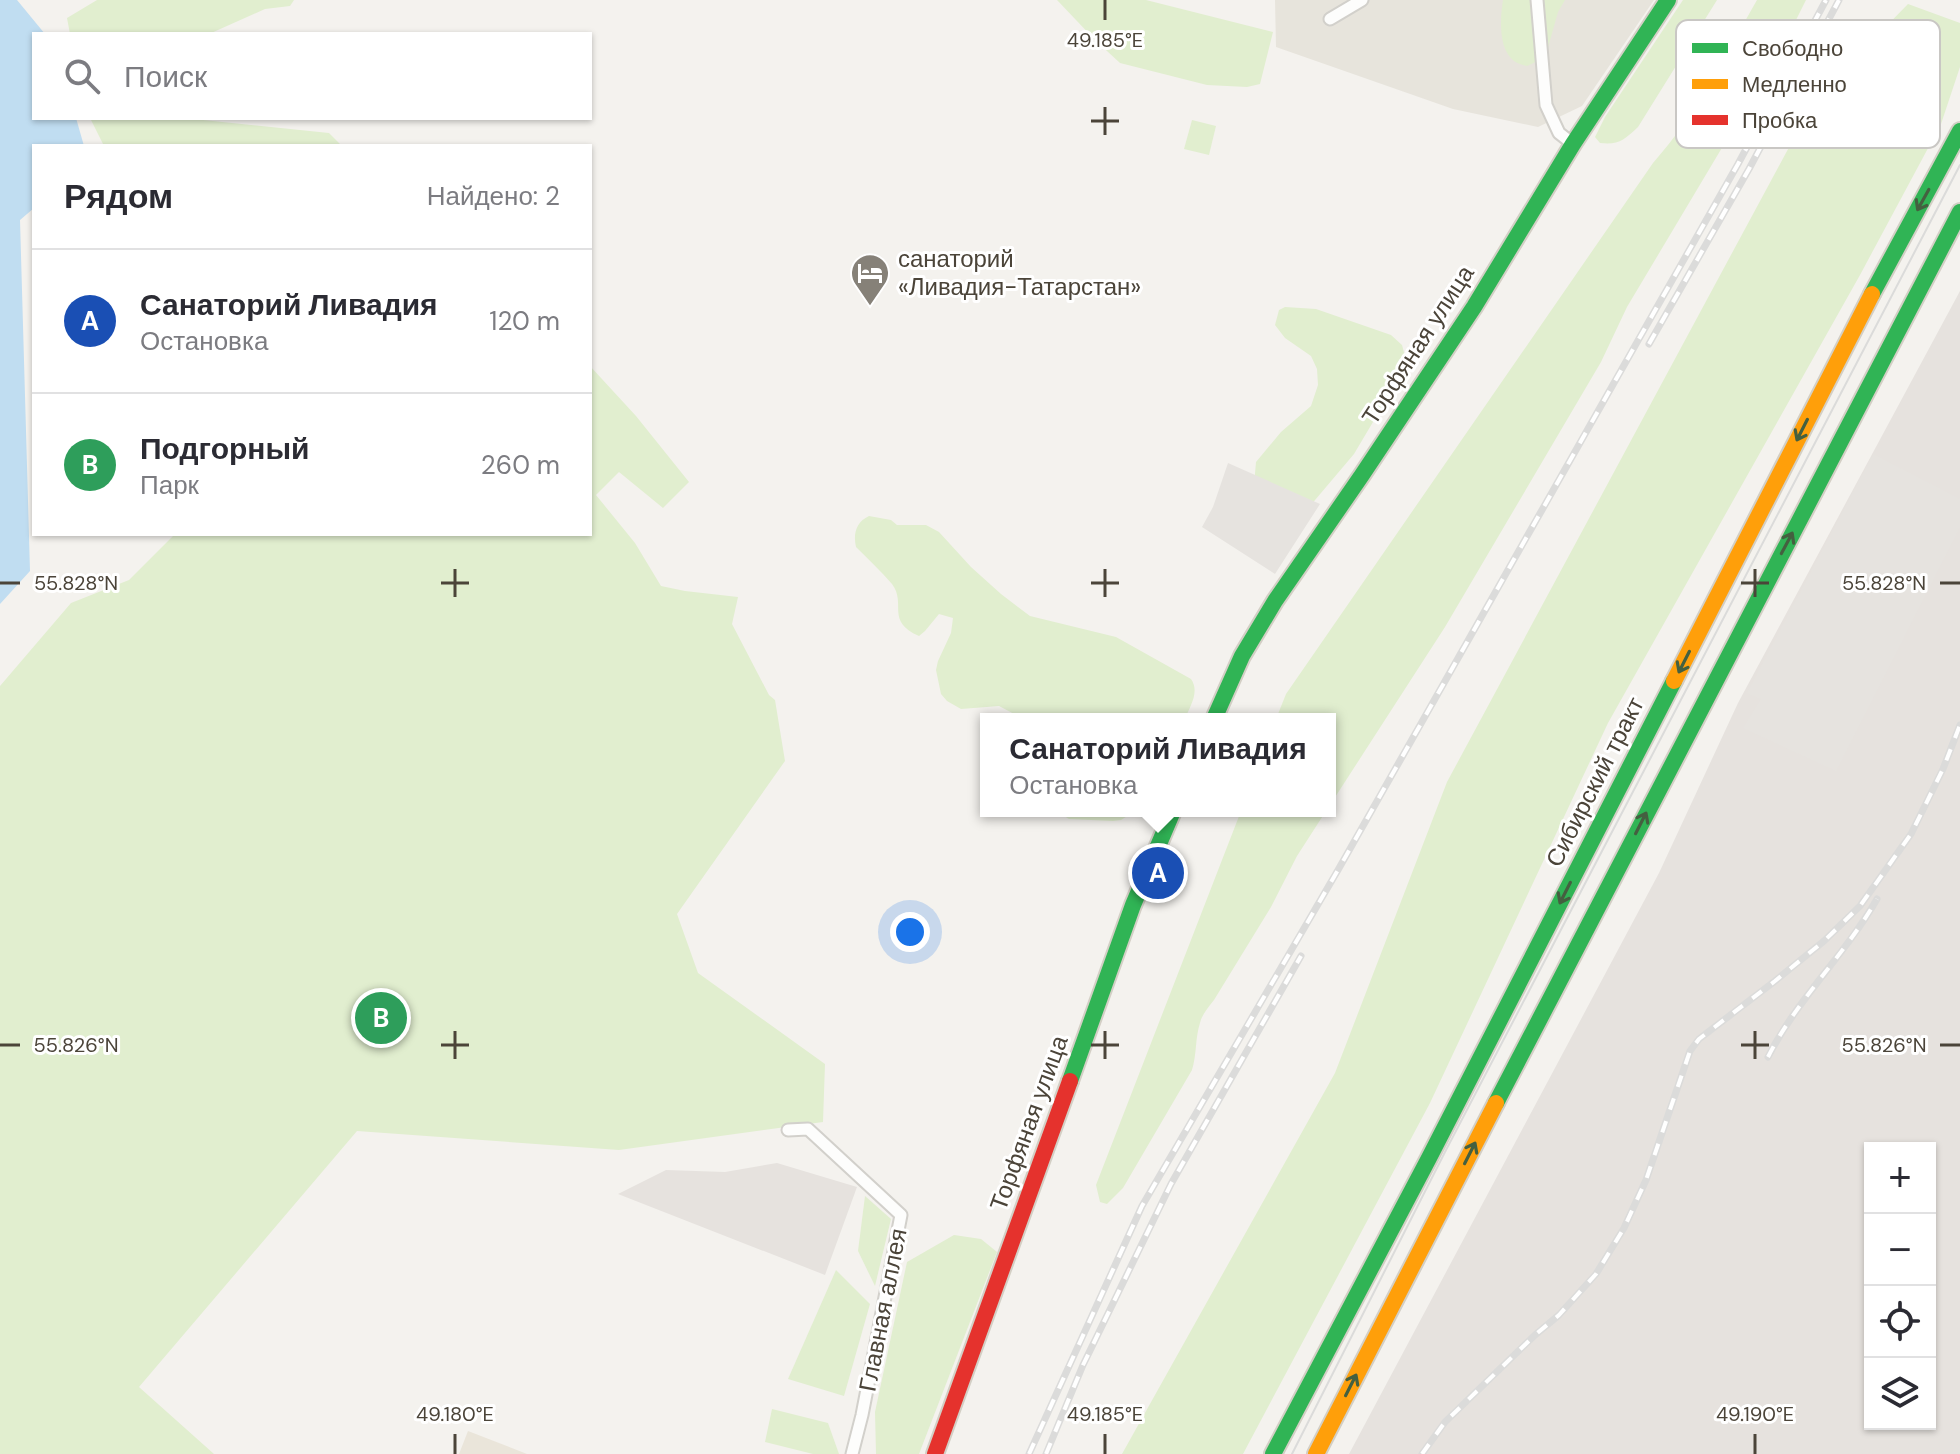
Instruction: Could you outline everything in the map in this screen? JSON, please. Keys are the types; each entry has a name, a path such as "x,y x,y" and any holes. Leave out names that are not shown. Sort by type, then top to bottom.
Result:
{"main road":[{"name":"Торфяная улица","path":"1217,713 1242,656 1275,601 1474,307 1573,144 1668,0"},
{"name":"Сибирский тракт","path":"1273,1454 1429,1158 1868,301 1960,131"},
{"path":"1316,1454 1477,1138 1960,212"},
{"name":"Торфяная улица","path":"935,1454 1133,905 1170,817"}],"street":[{"path":"1330,19 1362,0"},
{"path":"1537,0 1546,105 1559,133 1573,144"},
{"name":"Главная аллея","path":"788,1130 808,1129 901,1215 852,1454"}],"shaded area":[{"path":"1275,0 1654,0 1582,106 1538,127 1453,109 1276,47"},
{"path":"1960,291 1960,1454 1349,1454 1659,873 1738,703"},
{"path":"1873,454 1960,499 1960,527 1836,771 1743,728 1761,699 1747,693"},
{"path":"1228,463 1320,504 1275,574 1202,527 1213,507"},
{"path":"777,1163 857,1187 825,1275 618,1194 666,1170 725,1172"},
{"path":"468,1431 527,1454 459,1454"}],"green space":[{"path":"97,0 294,0 290,6 265,9 213,32 70,32 67,18"},
{"path":"1057,0 1146,0 1273,32 1260,84 1247,87 1207,85 1120,63"},
{"path":"1503,0 1565,0 1542,59 1527,66 1509,56 1501,33"},
{"path":"1683,0 1717,0 1705,20 1676,20 1676,66 1638,127 1621,141 1600,143 1595,137"},
{"path":"1757,0 1806,0 1796,20 1746,20"},
{"path":"1908,4 1960,23 1960,67 1940,126 1940,20 1892,20"},
{"path":"91,120 203,120 329,133 340,144 103,144"},
{"path":"1192,120 1216,126 1209,155 1184,149"},
{"path":"1676,135 1676,148 1722,148 1627,307 1601,362 1445,627 1336,796 1336,713 1278,713 1286,694 1653,163"},
{"path":"1789,148 1928,148 1608,723 1430,1103 1243,1454 1122,1454 1335,1073 1447,782"},
{"path":"1285,307 1316,309 1391,335 1402,345 1406,360 1405,368 1354,454 1310,506 1254,485 1256,462 1281,432 1311,406 1318,385 1317,369 1311,356 1285,338 1275,325 1279,310"},
{"path":"592,368 636,416 689,482 663,508 619,472 596,495 635,543 661,586 738,597 732,624 769,695 775,700 785,761 677,914 698,973 825,1064 823,1122 619,1150 357,1131 139,1387 214,1454 0,1454 0,686 71,603 129,580 173,536 592,536"},
{"path":"869,516 891,520 897,525 926,525 939,532 971,567 1030,616 1116,637 1191,679 1195,689 1187,713 1012,713 999,706 961,709 947,701 941,694 936,670 951,633 953,618 939,614 919,636 903,624 892,584 856,547 856,529"},
{"path":"1066,817 1126,817 1113,821"},
{"path":"1239,817 1322,817 1297,856 1271,907 1202,1017 1192,1070 1123,1188 1107,1204 1100,1202 1096,1185"},
{"path":"865,1196 891,1219 875,1286 858,1251"},
{"path":"954,1235 981,1239 997,1252 919,1454 876,1454 875,1412 907,1262"},
{"path":"836,1270 870,1304 844,1396 788,1379"},
{"path":"772,1409 828,1423 839,1454 813,1454 765,1442"}],"water":[{"path":"0,0 17,0 43,32 32,32 32,120 77,120 83,144 32,144 32,210 20,220 30,571 0,604"}],"tram line":[{"path":"1292,1454 1446,1150 1960,165"}],"railway":[{"path":"1815,20 1826,0"},
{"path":"1828,20 1839,0"},
{"path":"1029,1454 1142,1206 1338,870 1747,148"},
{"path":"1649,344 1760,148"},
{"path":"1422,1454 1445,1422 1559,1315 1596,1274 1624,1228 1646,1180 1690,1051 1699,1039 1824,941 1860,906 1911,834 1943,769 1960,725"},
{"path":"1768,1057 1793,1016 1877,899"},
{"path":"1046,1454 1083,1365 1171,1184 1301,956"}],"traffic: fast":[{"path":"1217,713 1242,656 1275,601 1474,307 1573,144 1668,0"},
{"path":"1872,294 1960,131"},
{"path":"1496,1103 1960,212"},
{"path":"1273,1454 1674,681"},
{"path":"1070,1081 1133,905 1170,817"}],"traffic: slow":[{"path":"1674,681 1872,294"},
{"path":"1316,1454 1496,1103"}],"traffic: jam":[{"path":"935,1454 1070,1081"}],"place":[{"name":"санаторий «Ливадия-Татарстан»","path":"870,307"},
{"name":"Санаторий Ливадия","path":"1158,873"},
{"name":"Подгорный","path":"381,1018"}]}
